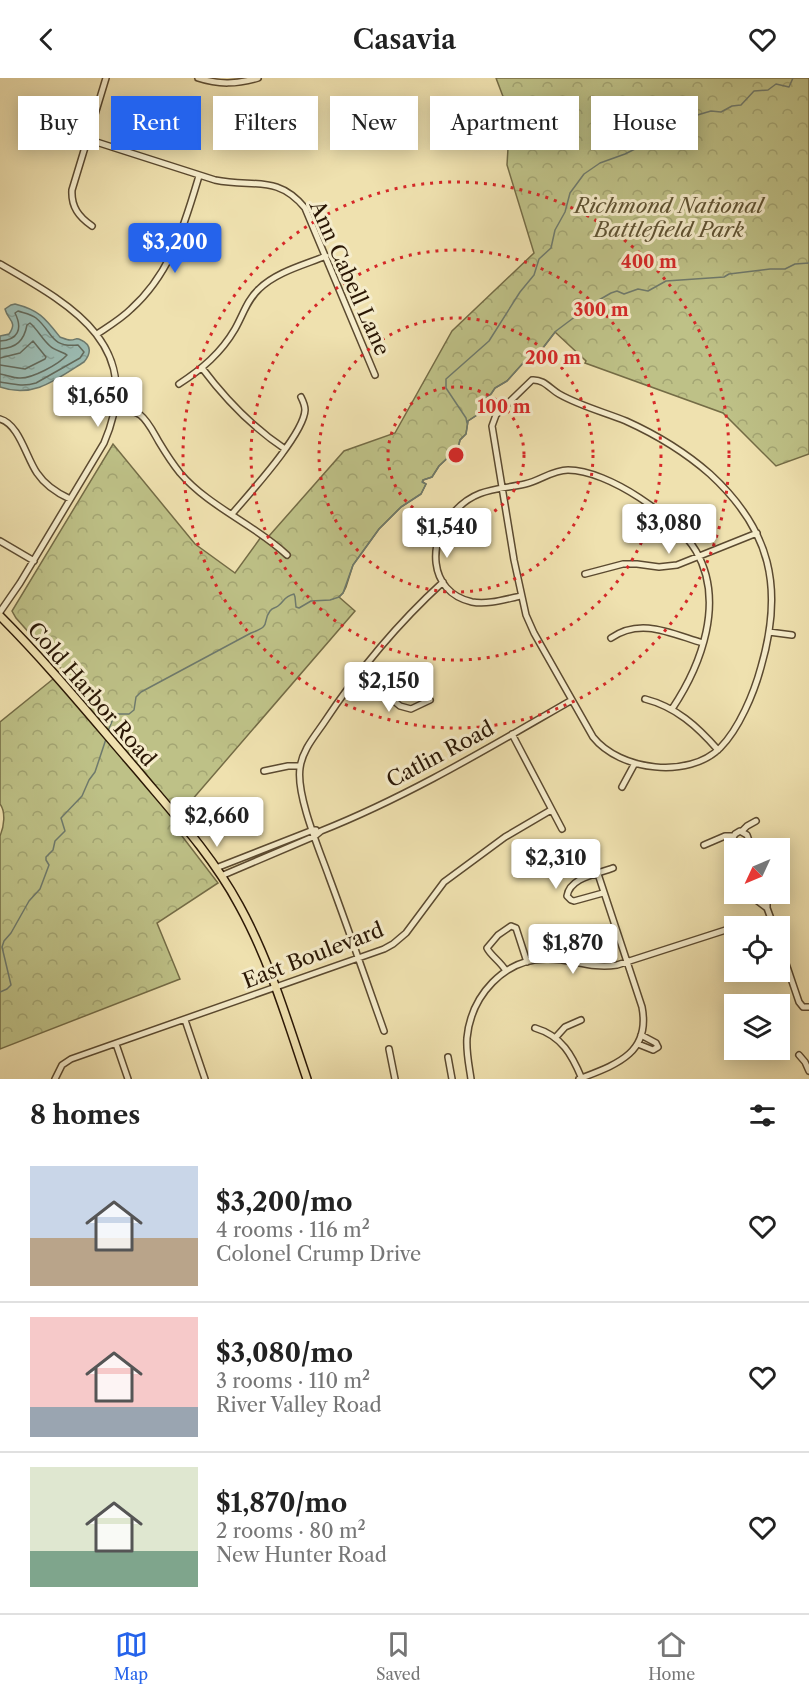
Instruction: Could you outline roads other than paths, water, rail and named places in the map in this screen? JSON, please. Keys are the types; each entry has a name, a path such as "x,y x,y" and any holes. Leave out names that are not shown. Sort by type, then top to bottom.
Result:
{"main road":[{"name":"Cold Harbor Road","path":"0,614 90,714 216,868 247,919 275,988 307,1079"}],"street":[{"path":"99,100 106,78"},
{"path":"199,78 226,83 245,82 258,78"},
{"name":"Ann Cabell Lane","path":"99,143 199,176 232,183 264,183 286,191 299,201 305,208 326,256 375,375"},
{"path":"84,150 71,196 76,211 92,226"},
{"path":"97,334 135,305 165,269 178,241 199,176"},
{"path":"179,384 202,368 226,342 250,299 260,287 272,279 326,256"},
{"path":"0,264 84,319 97,334 107,351 114,370 116,392 114,412 104,442 0,614"},
{"path":"202,368 239,413 285,448"},
{"path":"540,380 561,396 652,434 688,456 742,507 757,533 765,556 771,583 771,613 769,632 759,672 750,696 732,731 718,750 701,760 675,767 655,767 635,763 609,752 598,743 530,625 521,596 502,488 492,423 496,415 528,382 540,380"},
{"path":"232,514 265,476 297,430 304,415 304,404 301,397"},
{"path":"114,412 126,410 141,415 170,459 188,481 204,496 261,533 287,555"},
{"path":"0,418 13,427 41,479 70,499"},
{"path":"521,596 483,603 463,599 443,582 437,572 435,559 437,541 454,511 469,499 485,491 525,484 555,472 577,471 626,490 655,509 685,535 699,556 707,579 709,601 703,643 688,682 672,709"},
{"path":"585,574 632,563 668,567 757,533"},
{"path":"0,541 34,561"},
{"path":"384,1031 313,830 301,787 300,766 305,752 369,659 411,611 443,582"},
{"path":"611,638 625,630 645,627 703,643"},
{"path":"769,632 792,635"},
{"path":"359,672 400,706 411,709 430,700"},
{"path":"645,699 672,709 697,728 718,750"},
{"name":"Catlin Road","path":"221,876 315,836 321,831 438,777 572,700"},
{"path":"512,734 562,829"},
{"path":"622,787 635,763"},
{"path":"264,771 300,766"},
{"name":"East Boulevard","path":"56,1079 62,1065 71,1059 384,949 400,939 412,927 444,882 505,837 551,810"},
{"path":"704,845 725,836 733,836 756,821"},
{"path":"216,868 313,830 321,831"},
{"path":"742,831 748,838"},
{"path":"603,892 574,901 567,896 569,888 574,883 614,868"},
{"path":"535,1028 556,1037 571,1054 581,1079 626,1058 638,1044 643,1014 597,874"},
{"path":"762,904 767,908"},
{"path":"767,904 770,916"},
{"path":"507,970 487,948 498,934 511,926 516,928 527,962"},
{"path":"471,1079 467,1045 472,1016 486,989 507,970 536,960 554,959 599,967 627,963 724,931"},
{"path":"790,975 799,1002 804,1007 809,1007"},
{"path":"185,1020 205,1079"},
{"path":"556,1037 565,1027 581,1020"},
{"path":"638,1044 653,1050 658,1047 656,1043 641,1035"},
{"path":"116,1044 128,1079"},
{"path":"389,1049 395,1079"},
{"path":"799,1055 809,1071"},
{"path":"448,1057 452,1079"}],"water":[{"path":"15,304 41,316 60,337 85,342 89,350 84,362 54,381 34,389 23,391 0,387 0,336 9,334 12,330 13,326 5,309"}],"waterway":[{"path":"467,423 446,388 446,379 489,341 520,292 534,275 539,259 551,248 555,230 565,212 570,193 584,174 600,163 645,144 677,136 685,129 688,120 694,116 711,111 721,112 732,106 741,105 754,91 768,90 776,84 789,87 793,78"},
{"path":"108,731 115,714 129,714 134,710 136,697 141,692 262,628 270,611 288,596 294,594 296,607 299,608 311,601 339,597 343,593 353,565 379,529 401,507 421,494 426,484 422,482 423,480 432,477 439,466 458,448 460,440 466,434 468,421 477,415 482,401 495,388 507,381 524,362 539,353 556,331 592,304 617,291 624,294 638,289 648,291 666,281 724,277 729,274 785,269 795,264 809,263"},
{"path":"0,992 11,985 2,947 4,941 29,901 40,889 49,865 46,857 53,850 55,841 65,831 61,818 82,796 95,772 106,739"}],"park label":[{"name":"Richmond National Battlefield Park","path":"669,217"}]}
